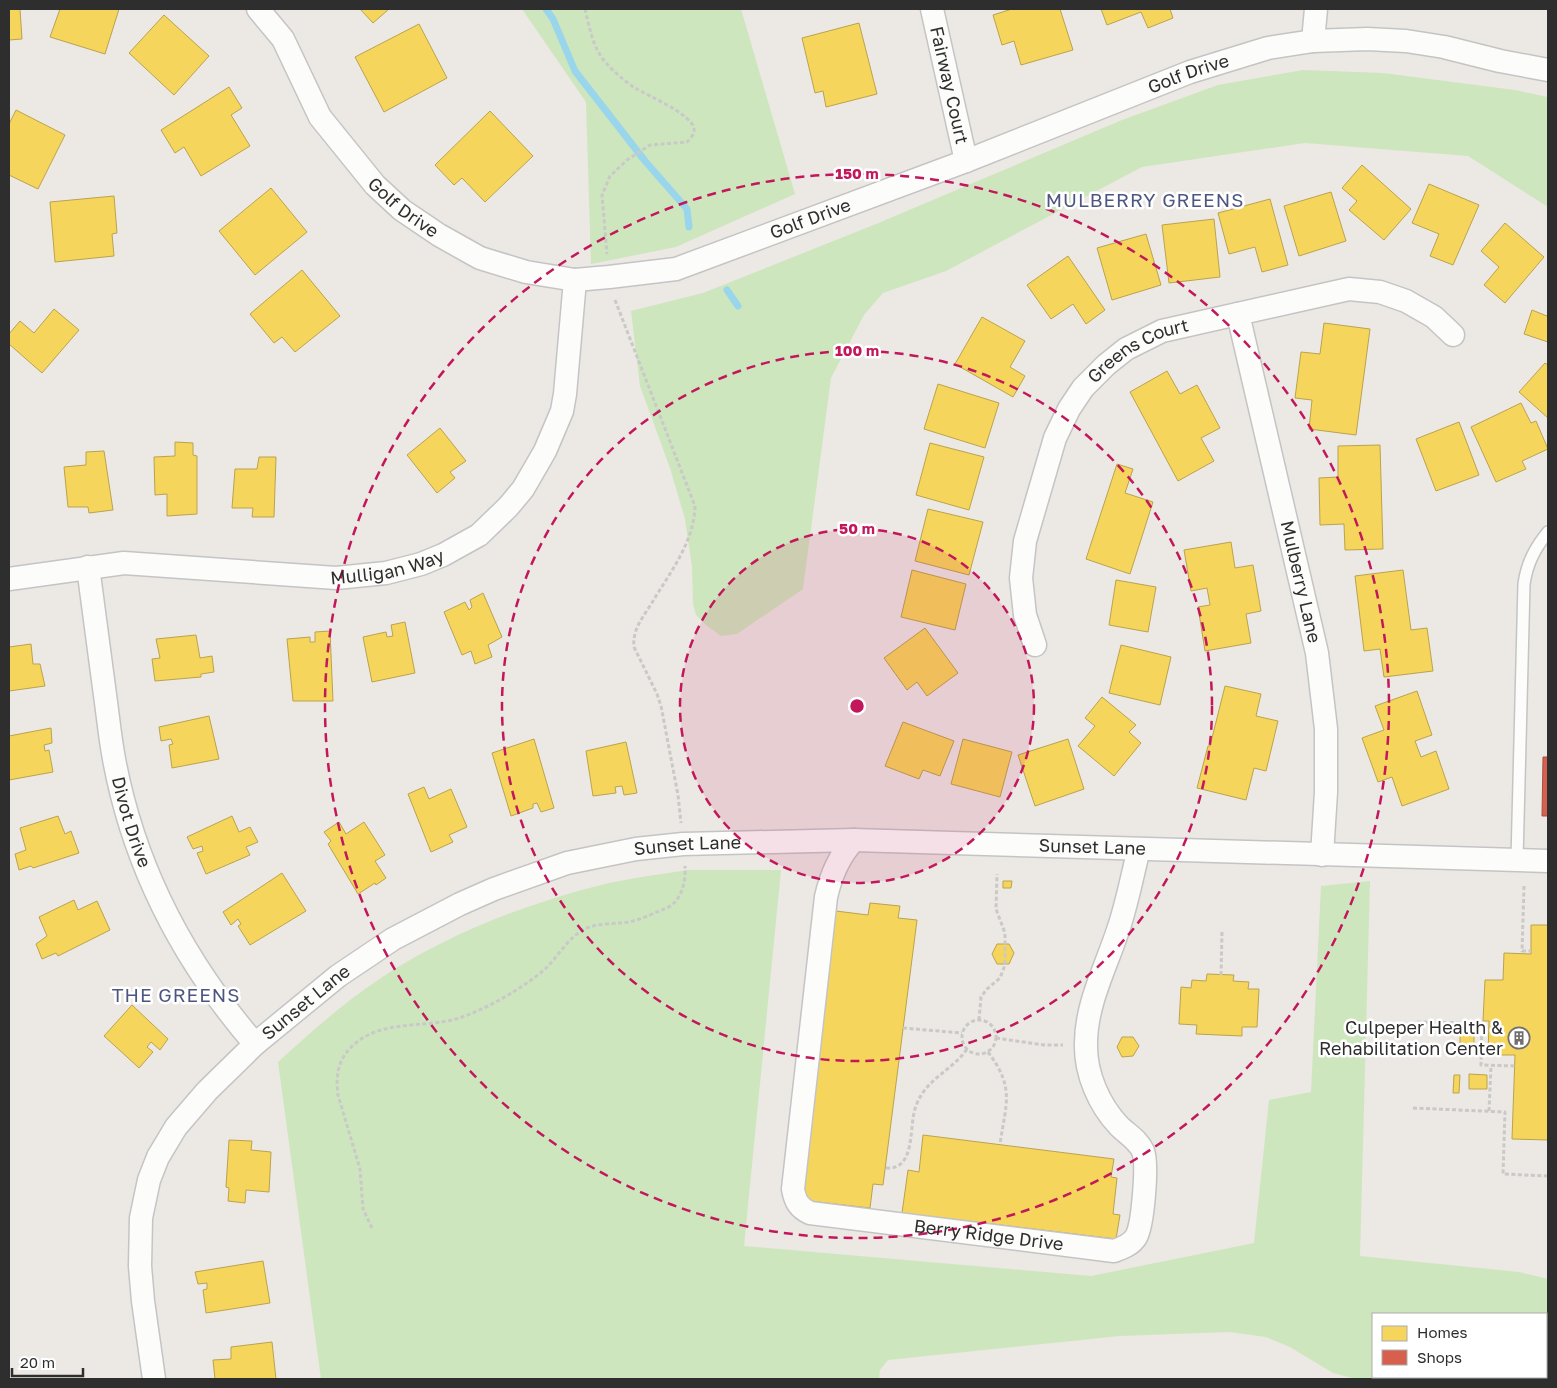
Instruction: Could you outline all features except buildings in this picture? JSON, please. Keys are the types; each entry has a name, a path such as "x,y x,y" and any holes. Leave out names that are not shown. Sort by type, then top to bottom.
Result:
{"street":[{"name":"Golf Drive","path":"258,9 283,39 320,117 375,186 402,210 438,235 480,258 526,272 575,280 676,268 966,161 1190,72 1268,48 1314,41 1367,39 1406,41 1444,47 1500,61 1548,70"},
{"name":"Fairway Court","path":"932,9 966,161"},
{"path":"1314,41 1316,9"},
{"name":"Mulligan Way","path":"9,578 124,563 336,578 386,573 404,569 443,555 465,543 493,523 523,489 545,451 562,411 565,394 575,280"},
{"name":"Greens Court","path":"1035,645 1025,615 1021,578 1025,541 1055,438 1069,409 1084,388 1106,365 1126,349 1162,331 1349,289 1380,292 1406,301 1434,317 1453,335"},
{"name":"Mulberry Lane","path":"1238,314 1317,654 1326,729 1326,792 1322,855"},
{"name":"Divot Drive","path":"88,567 114,759 133,836 166,916 178,938 223,1006 255,1044"},
{"name":"Sunset Lane","path":"154,1379 140,1266 141,1218 149,1180 158,1157 176,1127 207,1091 255,1044 308,999 361,959 393,939 460,904 494,889 567,863 636,849 683,844 854,840 1548,861"},
{"name":"Berry Ridge Drive","path":"854,840 834,869 826,897 793,1189 797,1204 810,1213 1114,1251 1128,1245 1137,1235 1140,1225 1145,1158 1140,1146 1111,1116 1099,1096 1089,1071 1086,1045 1089,1016 1118,930 1140,849"}],"lane":[{"path":"1517,860 1524,584 1535,548 1548,532"}],"path":[{"path":"372,1228 364,1209 360,1169 338,1096 339,1066 346,1054 358,1041 378,1031 449,1020 470,1014 529,981 545,969 573,938 584,929 632,921 673,904 680,896 686,875 678,795 660,706 657,694 634,647 633,640 638,625 684,548 693,525 695,506 612,293 602,195 610,176 627,160 650,145 687,142 693,135 694,129 692,124 683,115 633,86 607,65 592,40 585,9"},
{"path":"979,1020 981,997 1000,978 1004,965 1005,933 996,909 997,874"},
{"path":"1524,886 1522,951 1531,951"},
{"path":"1221,974 1222,932"},
{"path":"979,1020 989,1023 993,1027 996,1038 995,1043 988,1052 977,1054 967,1049 962,1039 962,1034 968,1024 979,1020"},
{"path":"1417,1022 1482,1024 1481,1065 1515,1066"},
{"path":"903,1028 962,1034"},
{"path":"996,1038 1052,1046"},
{"path":"886,1168 891,1169 898,1166 908,1154 913,1114 923,1091 933,1079 957,1061 967,1049"},
{"path":"988,1052 1001,1072 1006,1086 1006,1101 1000,1144"},
{"path":"1489,1111 1491,1066"},
{"path":"1413,1108 1504,1112 1503,1174 1548,1176"}],"green space":[{"path":"522,9 741,9 795,194 676,247 591,264 586,102"},
{"path":"1303,70 1383,73 1515,90 1548,97 1548,207 1468,156 1305,143 1142,167 946,271 883,293 864,315 831,378 803,589 737,634 721,636 696,615 693,604 692,567 685,519 670,468 640,386 631,311 703,293 876,224 1122,120 1218,85"},
{"path":"687,870 781,870 744,1246 1091,1276 1254,1243 1269,1100 1311,1092 1321,886 1370,881 1360,1256 1519,1272 1548,1279 1548,1379 1356,1379 1333,1373 1290,1347 1266,1337 1229,1332 1120,1336 888,1360 880,1370 879,1379 321,1379 278,1062 326,1019 365,989 430,949 485,923 514,912 572,893 622,880"}],"waterway":[{"path":"546,9 553,19 575,71 645,161 687,209 689,227"},
{"path":"727,290 738,306"}],"place":[{"name":"Culpeper Health & Rehabilitation Center","path":"1519,1038"}],"district":[{"name":"MULBERRY GREENS","path":"1145,200"},
{"name":"THE GREENS","path":"176,995"}]}
